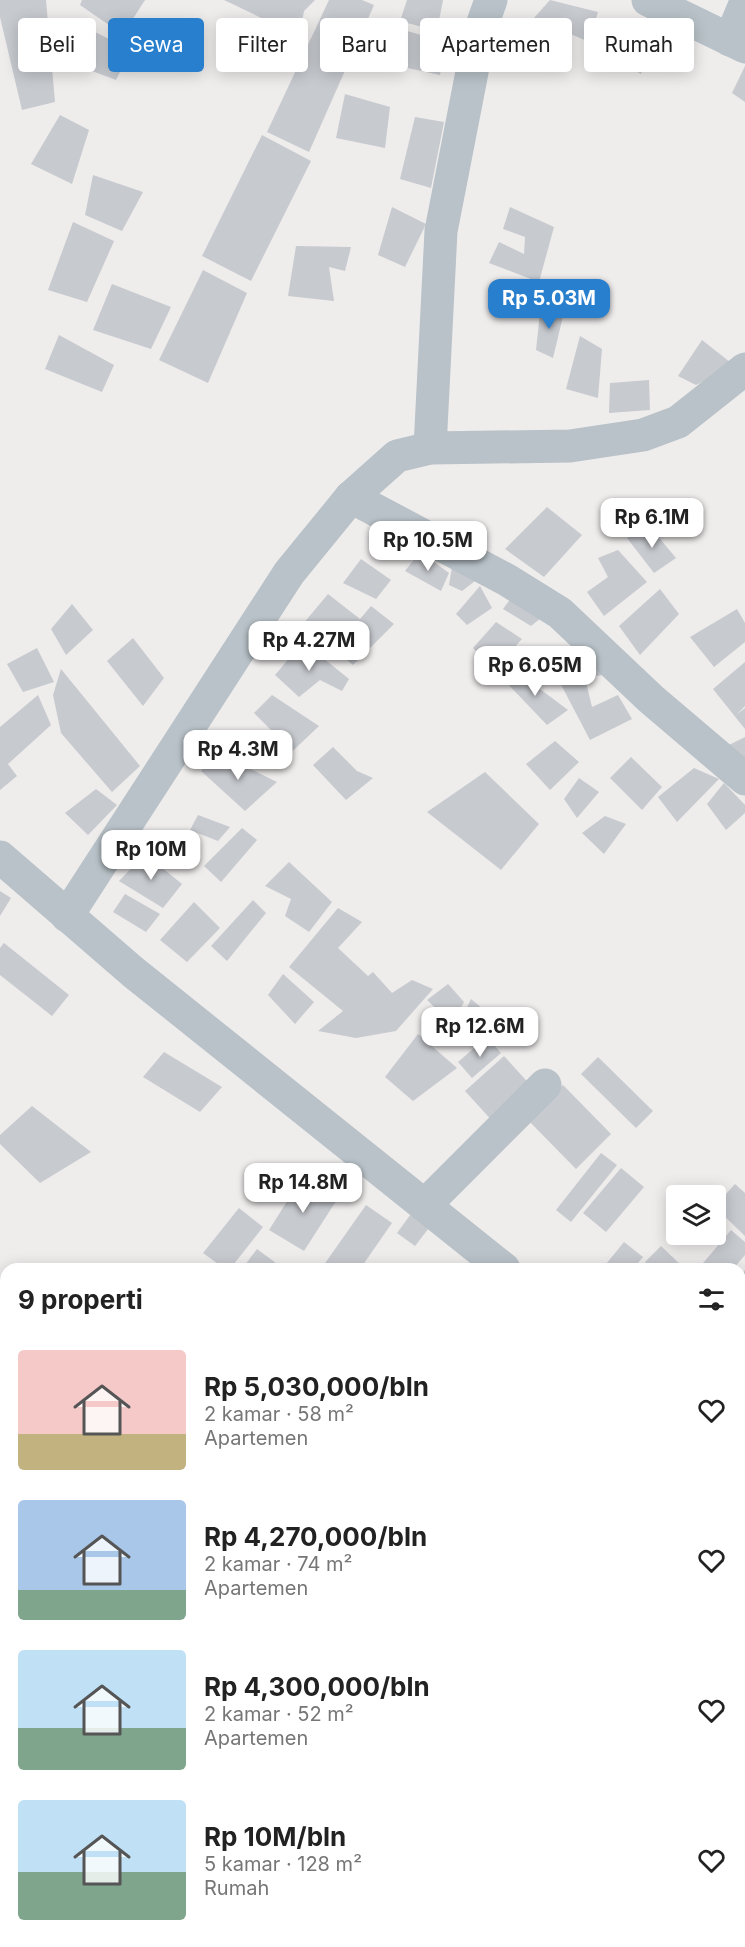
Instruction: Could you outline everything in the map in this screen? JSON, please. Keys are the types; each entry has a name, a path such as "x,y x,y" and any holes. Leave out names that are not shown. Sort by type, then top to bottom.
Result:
{"street":[{"path":"430,448 441,231 480,31 491,0"},
{"path":"648,0 738,44 745,4"},
{"path":"68,916 289,573 351,497 397,456 430,448 570,446 643,435 678,422 745,369"},
{"path":"351,497 507,580 560,613 651,699 745,780"},
{"path":"0,856 142,979 497,1263"},
{"path":"425,1205 545,1085"}],"building":[{"path":"0,0 46,0 48,18 18,18 18,72 52,72 55,102 22,110 0,17"},
{"path":"82,0 145,0 133,18 108,18 108,24 80,5"},
{"path":"224,0 315,0 304,11 303,18 262,18"},
{"path":"329,0 362,0 374,5 368,18 321,18"},
{"path":"407,0 443,0 440,18 420,18 420,26 408,23 408,18 401,18"},
{"path":"550,0 598,12 596,18 584,18 584,40 572,35 572,18 534,18"},
{"path":"320,19 320,72 344,72 309,152 267,132 295,72 308,72 308,45"},
{"path":"408,31 420,35 420,71 408,68"},
{"path":"96,32 108,38 108,72 120,72 116,80 95,72"},
{"path":"745,66 745,102 732,93"},
{"path":"345,94 390,107 385,148 336,138"},
{"path":"60,115 89,130 72,184 31,164"},
{"path":"415,117 444,122 431,188 400,179"},
{"path":"262,135 311,161 251,281 202,256"},
{"path":"93,175 143,192 122,231 85,215"},
{"path":"392,207 426,224 405,267 378,255"},
{"path":"510,207 554,227 539,282 489,263 499,242 524,254 525,237 503,229"},
{"path":"73,222 114,241 87,302 48,290"},
{"path":"296,246 351,247 345,271 329,267 334,301 288,296"},
{"path":"203,270 247,293 208,383 159,360"},
{"path":"112,284 171,307 151,349 93,330"},
{"path":"541,303 564,312 553,358 536,350"},
{"path":"59,335 114,365 102,392 45,369"},
{"path":"580,336 602,349 598,398 566,389"},
{"path":"702,340 735,366 696,385 678,376"},
{"path":"649,380 650,410 609,413 610,383"},
{"path":"547,507 582,535 544,577 505,549"},
{"path":"650,527 676,558 654,573 627,538"},
{"path":"618,550 647,582 604,616 587,592 608,577 598,558"},
{"path":"420,552 449,573 441,591 405,571"},
{"path":"361,559 391,580 376,599 343,583"},
{"path":"452,567 475,581 462,591 449,585"},
{"path":"480,586 492,608 467,625 456,614"},
{"path":"660,589 679,614 640,655 619,626"},
{"path":"328,594 360,619 371,606 394,624 353,665 303,624"},
{"path":"514,594 546,614 531,626 503,609"},
{"path":"72,604 93,630 66,655 51,629"},
{"path":"737,609 745,623 745,642 714,667 690,637"},
{"path":"496,622 522,639 494,670 473,648"},
{"path":"133,638 164,678 143,706 107,661"},
{"path":"303,642 349,679 342,691 320,680 299,697 275,675"},
{"path":"37,648 54,682 23,692 7,664"},
{"path":"581,653 602,675 585,678 592,707 618,695 632,719 590,740 557,677"},
{"path":"745,662 745,706 736,715 745,708 745,729 713,689"},
{"path":"512,668 568,710 547,725 502,678"},
{"path":"61,669 140,766 112,792 61,733 53,695"},
{"path":"38,695 51,725 8,764 17,776 0,790 0,727"},
{"path":"272,695 319,726 281,762 259,747 271,730 254,713"},
{"path":"745,737 745,766 727,746"},
{"path":"555,741 579,762 550,790 526,764"},
{"path":"333,747 357,771 373,778 346,800 313,765"},
{"path":"218,753 277,782 245,811 201,771"},
{"path":"631,757 662,787 642,810 610,778"},
{"path":"694,768 719,779 677,822 658,797"},
{"path":"485,772 539,824 501,870 427,812"},
{"path":"579,778 599,792 577,818 564,799"},
{"path":"724,783 745,805 745,813 726,830 707,804"},
{"path":"96,789 117,805 88,835 65,813"},
{"path":"198,815 230,827 218,841 190,830"},
{"path":"605,816 626,824 604,854 582,833"},
{"path":"242,828 257,840 221,882 204,866"},
{"path":"165,831 193,849 181,864 156,843"},
{"path":"145,854 182,884 163,908 119,881"},
{"path":"289,862 332,902 309,932 285,916 291,899 265,886"},
{"path":"0,891 11,898 0,916"},
{"path":"125,894 160,914 146,932 113,912"},
{"path":"253,900 266,913 227,961 211,946"},
{"path":"194,902 220,928 187,962 160,940"},
{"path":"338,908 362,922 338,948 368,976 373,972 392,993 412,980 433,989 396,1031 356,1038 318,1031 343,1011 289,967"},
{"path":"4,943 69,995 52,1016 0,975 0,948"},
{"path":"283,974 314,1002 295,1024 268,995"},
{"path":"448,984 464,1002 452,1024 427,1000"},
{"path":"471,999 495,1019 473,1027 462,1018"},
{"path":"418,1034 457,1068 413,1101 385,1077"},
{"path":"487,1037 501,1053 472,1078 458,1062"},
{"path":"164,1052 222,1087 200,1112 143,1077"},
{"path":"504,1056 535,1090 496,1125 465,1091"},
{"path":"598,1057 653,1111 636,1128 581,1074"},
{"path":"563,1085 611,1134 576,1169 527,1119"},
{"path":"32,1106 91,1152 40,1183 0,1144 0,1135"},
{"path":"601,1153 617,1165 571,1222 556,1210"},
{"path":"621,1168 644,1187 606,1232 583,1213"},
{"path":"303,1176 338,1198 304,1251 269,1230"},
{"path":"735,1184 745,1193 745,1236 726,1218 726,1194"},
{"path":"366,1205 392,1223 364,1263 325,1263"},
{"path":"416,1207 435,1220 415,1246 397,1233"},
{"path":"239,1208 263,1227 235,1263 217,1263 203,1253"},
{"path":"731,1230 745,1242 745,1255 738,1263 703,1263 718,1245 726,1245 726,1236"},
{"path":"624,1242 643,1257 638,1263 607,1263"},
{"path":"661,1246 679,1263 646,1263"},
{"path":"257,1249 276,1263 246,1263"}]}
